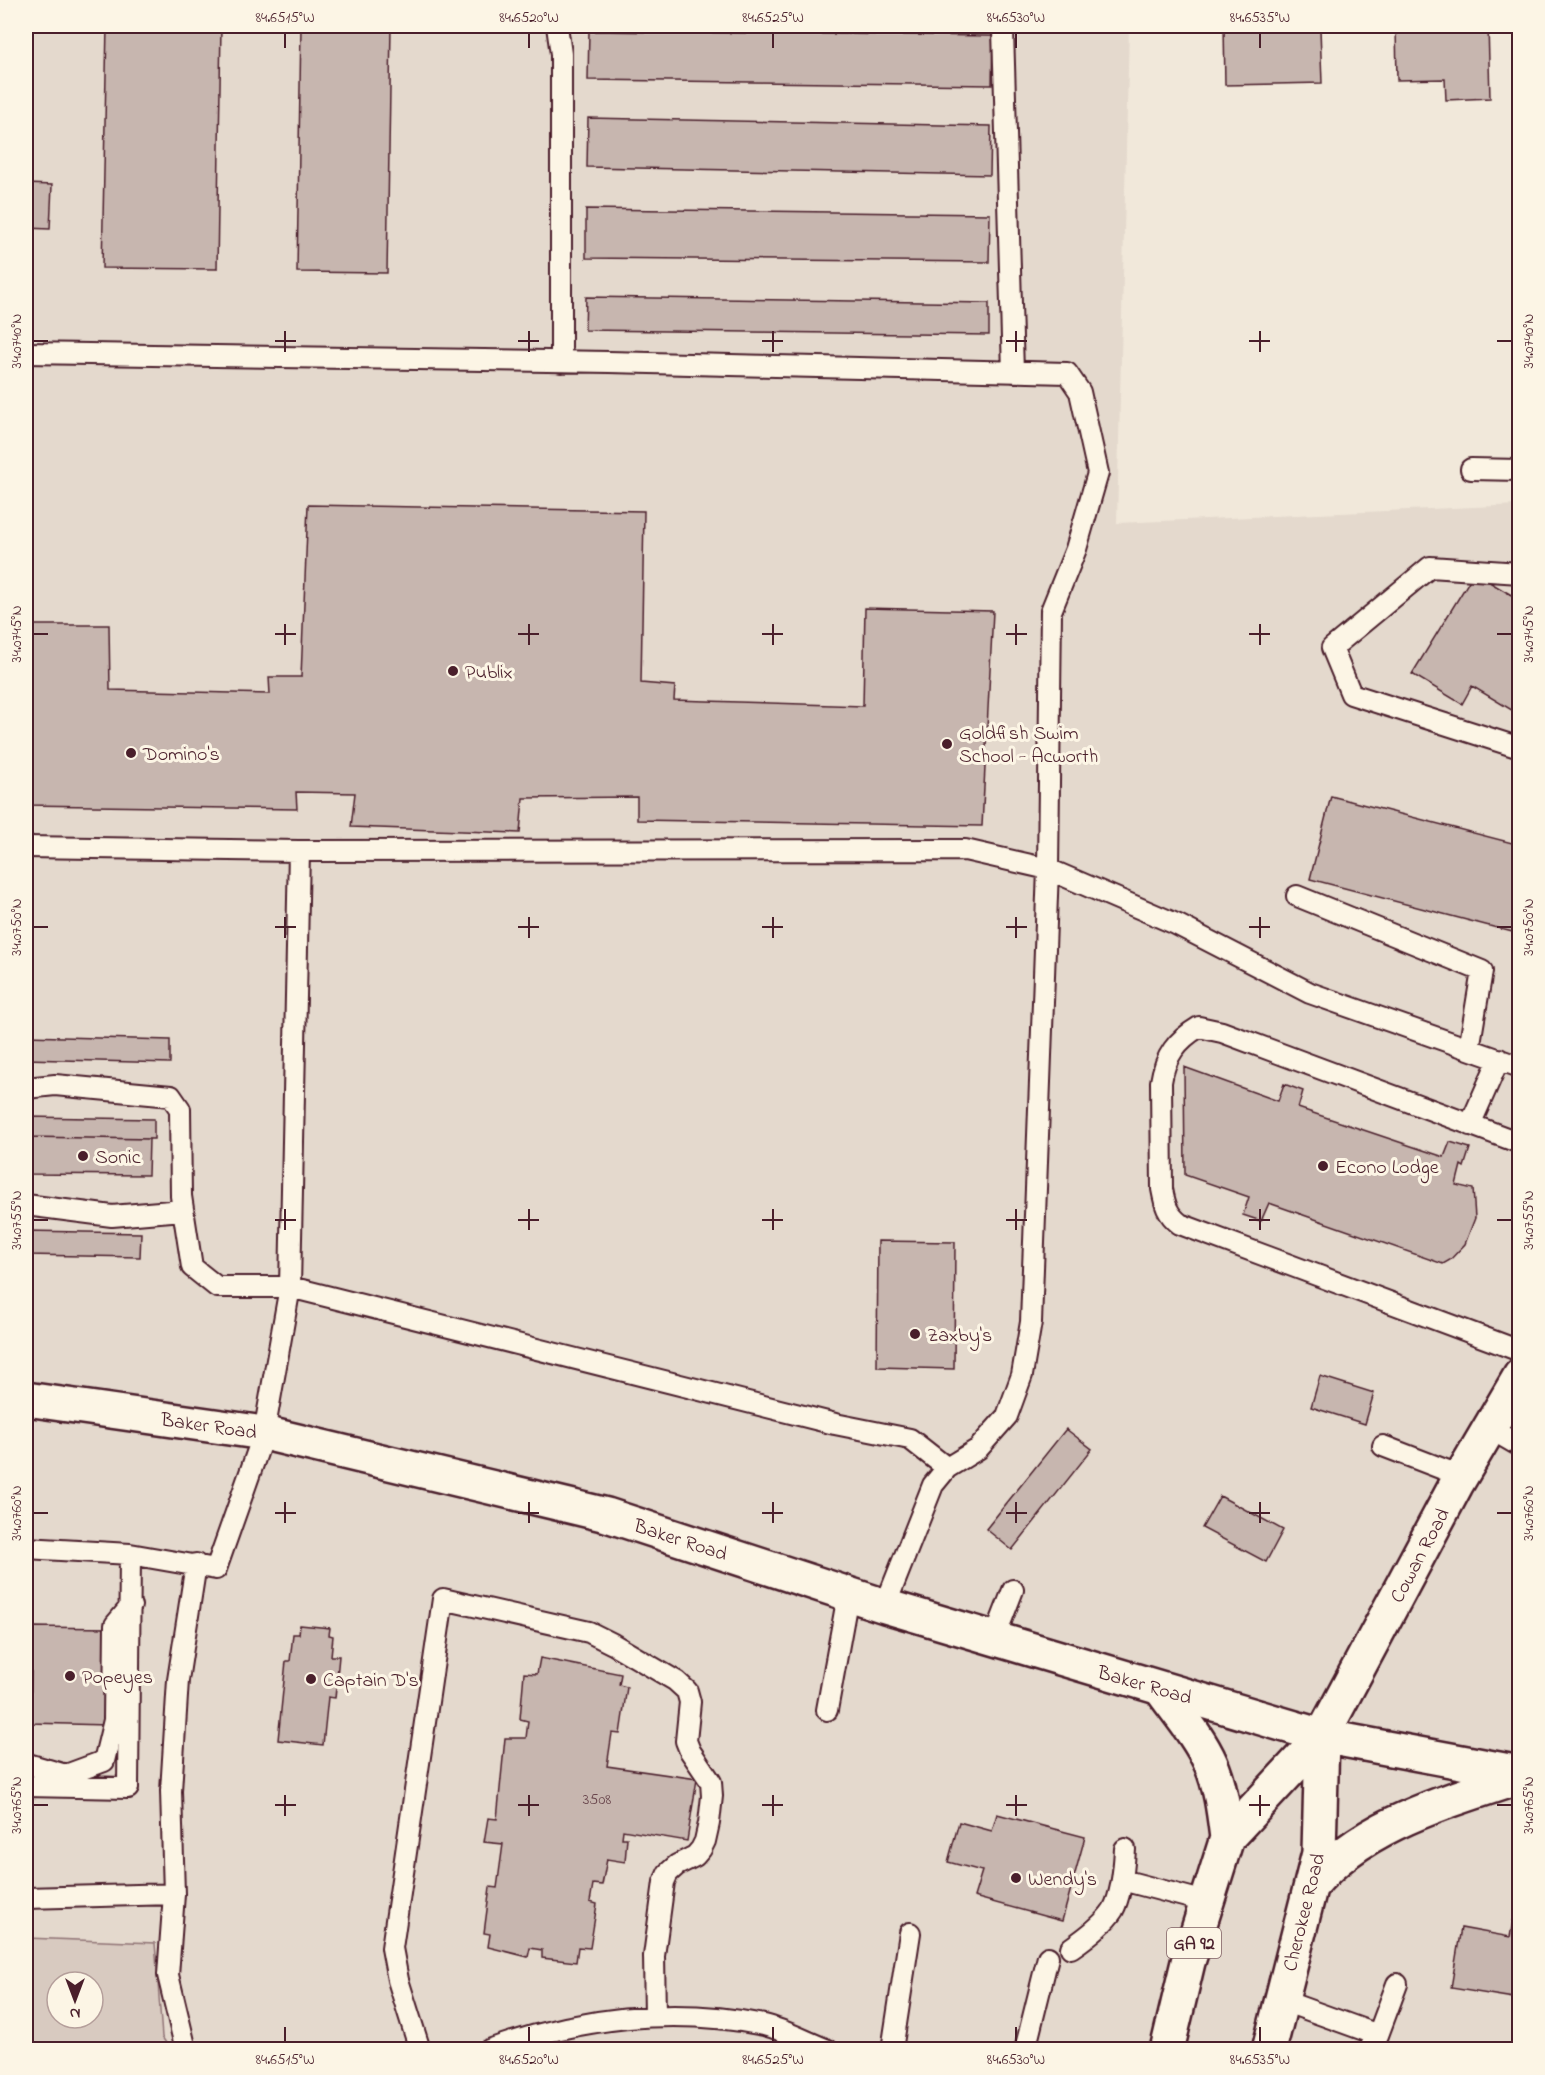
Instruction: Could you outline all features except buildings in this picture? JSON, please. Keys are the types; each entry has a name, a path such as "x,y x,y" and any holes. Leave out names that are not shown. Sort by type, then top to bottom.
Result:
{"main road":[{"name":"Cowan Road","path":"1322,1736 1461,1476 1520,1376"},
{"name":"Baker Road","path":"26,1399 264,1433 607,1515 848,1595 1322,1736 1520,1775"},
{"path":"1161,1689 1196,1738 1211,1764 1221,1798 1227,1838"},
{"name":"GA 92","path":"1167,2049 1188,1962 1227,1838 1322,1736"},
{"name":"Cherokee Road","path":"1269,2049 1319,1854 1322,1736"},
{"path":"1311,1886 1327,1866 1350,1849 1410,1816 1520,1775"}],"lane":[{"path":"558,26 561,54 561,362"},
{"path":"1003,30 1013,372"},
{"path":"26,353 1067,373 1080,392 1098,473 1076,549 1051,611 1048,869 1031,1322 1022,1375 1007,1416 978,1449 947,1468 933,1485 885,1606"},
{"path":"1471,469 1520,470"},
{"path":"1520,573 1430,567 1332,648 1352,694 1520,748"},
{"path":"26,847 299,852 964,850 1048,869 1176,924 1310,993 1520,1067"},
{"path":"26,1548 130,1554 216,1569 264,1433 290,1287 299,852"},
{"path":"1297,896 1482,971 1469,1049"},
{"path":"1520,1143 1222,1032 1199,1027 1184,1036 1171,1052 1163,1069 1161,1082 1162,1189 1165,1207 1171,1217 1180,1224 1520,1351"},
{"path":"1470,1125 1499,1059"},
{"path":"26,1088 55,1084 171,1096 180,1108 181,1196 192,1267 218,1287 290,1287 835,1424 910,1439 947,1468"},
{"path":"26,1205 112,1216 183,1210"},
{"path":"1489,1428 1520,1446"},
{"path":"1383,1446 1461,1476"},
{"path":"26,1786 128,1788 130,1554"},
{"path":"186,2049 168,1975 174,1894 171,1791 178,1680 195,1564"},
{"path":"994,1639 1013,1590"},
{"path":"827,1710 848,1595"},
{"path":"420,2049 398,1980 392,1948 443,1599 589,1632 676,1681 687,1691 690,1702 686,1741 711,1782 712,1796 705,1841 695,1856 677,1865 668,1873 664,1882 654,1956 655,2015"},
{"path":"26,1762 66,1775 104,1761 114,1720 115,1625 131,1606"},
{"path":"1071,1948 1088,1936 1113,1910 1122,1880 1125,1849"},
{"path":"1122,1880 1206,1902"},
{"path":"26,1898 174,1894"},
{"path":"892,2049 910,1933"},
{"path":"1025,2049 1048,1957"},
{"path":"1281,2001 1374,2042 1397,1983"},
{"path":"489,2049 570,2027 613,2019 655,2015 697,2016 766,2026 800,2044 828,2049"}],"shaded area":[{"path":"26,26 1129,26 1117,523 1519,505 1519,2049 170,2049 162,2037 154,1943 26,1938"},
{"path":"26,1938 155,1943 162,2037 170,2049 26,2049"}],"place":[{"name":"Publix","path":"453,671"},
{"name":"Goldfish Swim School - Acworth","path":"947,744"},
{"name":"Domino's","path":"131,753"},
{"name":"Sonic","path":"83,1156"},
{"name":"Econo Lodge","path":"1323,1166"},
{"name":"Zaxby's","path":"915,1334"},
{"name":"Popeyes","path":"70,1676"},
{"name":"Captain D's","path":"311,1679"},
{"name":"Wendy's","path":"1016,1878"}]}
